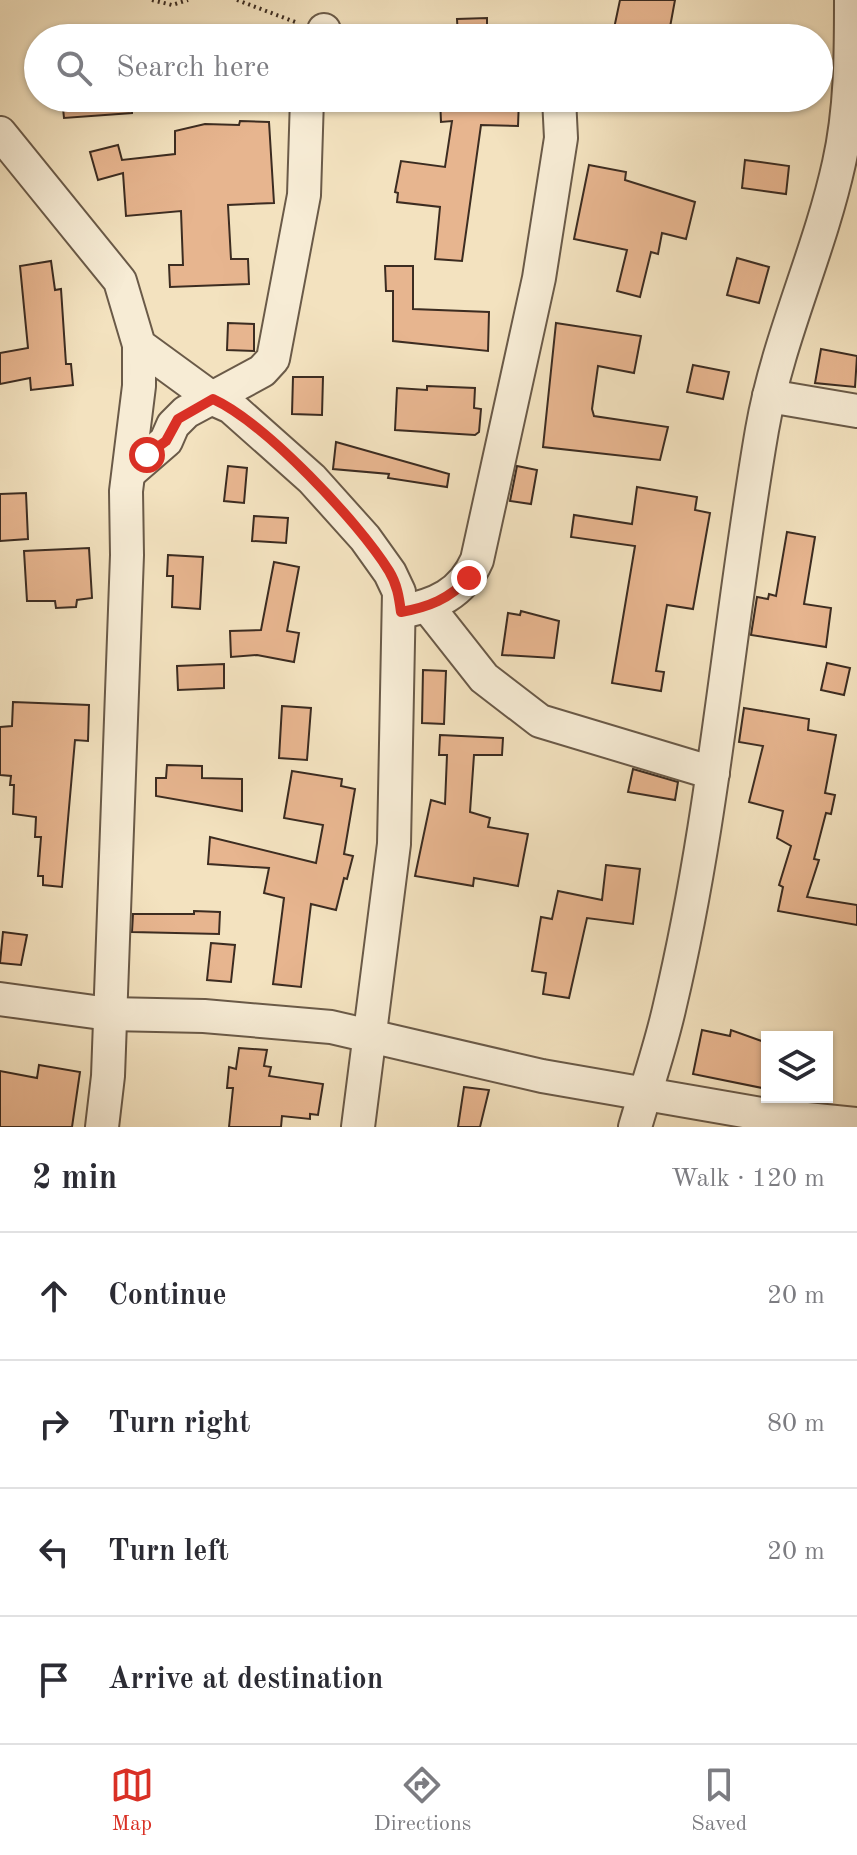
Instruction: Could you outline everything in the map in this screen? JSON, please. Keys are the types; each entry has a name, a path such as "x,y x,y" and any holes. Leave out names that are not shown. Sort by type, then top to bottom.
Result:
{"street":[{"path":"635,1127 670,1007 713,773 769,396 792,309 840,162 851,73 851,0"},
{"path":"129,473 166,441 178,419 262,371 273,359 304,195 307,112"},
{"path":"414,610 455,592 469,578 477,560 539,278 561,138 560,112"},
{"path":"0,133 120,281 139,345 129,473 108,1076 102,1127"},
{"path":"139,345 249,422 342,511 414,610 484,678 540,721 713,773"},
{"path":"769,396 857,411"},
{"path":"358,1127 394,844 414,610"},
{"path":"0,999 109,1014 204,1016 331,1027 485,1065 767,1115 857,1124"}],"path":[{"path":"152,0 172,5 188,0"}],"building":[{"path":"620,0 675,0 671,24 615,24"},
{"path":"487,18 487,24 457,24 457,19"},
{"path":"63,112 132,112 132,113 64,118"},
{"path":"441,112 519,112 518,126 481,125 462,261 435,259 440,207 397,202 398,193 395,192 401,161 445,167 452,121 441,122"},
{"path":"240,121 269,122 274,203 228,205 231,259 248,259 249,284 170,287 169,265 183,265 181,211 126,216 123,173 98,180 90,152 118,145 122,160 175,154 175,131 205,124 239,125"},
{"path":"745,160 789,166 786,194 742,188"},
{"path":"589,165 626,172 625,180 695,202 686,239 662,233 658,254 651,252 640,297 617,291 627,250 574,239"},
{"path":"737,258 769,267 759,303 727,295"},
{"path":"51,261 55,290 61,289 66,364 71,364 73,385 31,390 30,378 0,384 0,353 28,348 20,266"},
{"path":"385,266 413,266 413,309 489,312 488,351 393,341 393,291 386,291"},
{"path":"228,323 254,324 254,351 227,350"},
{"path":"556,323 641,336 634,373 598,366 592,409 594,416 668,427 660,460 543,447"},
{"path":"821,349 857,356 855,387 815,383"},
{"path":"693,365 729,372 723,399 687,392"},
{"path":"293,377 323,377 322,415 292,414"},
{"path":"427,386 475,388 474,408 481,409 479,432 475,435 395,430 397,388 427,390"},
{"path":"336,442 449,474 447,487 388,478 389,474 333,469"},
{"path":"228,466 247,468 244,503 224,501"},
{"path":"517,466 537,470 531,504 510,501"},
{"path":"637,487 697,497 695,510 710,513 693,609 667,605 656,671 664,672 661,691 612,683 635,546 571,537 574,515 632,524"},
{"path":"26,493 28,539 0,541 0,494"},
{"path":"254,516 288,518 286,543 252,541"},
{"path":"787,532 815,537 804,604 831,608 826,647 751,635 757,597 768,599 769,594 776,596"},
{"path":"89,548 92,598 77,600 76,607 56,608 55,601 27,601 24,551"},
{"path":"168,555 203,557 200,609 172,607 173,576 167,576"},
{"path":"274,562 299,567 287,631 299,633 294,662 257,655 231,657 230,631 261,630"},
{"path":"521,611 559,621 554,658 502,655 508,613 520,615"},
{"path":"827,663 850,668 844,695 821,690"},
{"path":"224,664 224,688 178,690 177,666"},
{"path":"423,670 446,671 444,724 422,723"},
{"path":"13,702 89,705 88,741 75,740 62,887 43,885 43,876 38,876 41,837 35,837 36,817 13,814 14,785 10,785 11,776 0,775 0,727 12,726"},
{"path":"282,706 311,708 307,760 279,758"},
{"path":"744,708 809,719 808,730 836,735 825,793 835,795 831,814 826,813 814,859 819,860 807,897 857,905 857,925 778,911 783,887 779,885 791,846 777,838 783,811 749,802 763,746 739,742"},
{"path":"440,735 503,738 502,755 474,755 470,812 490,818 488,827 528,834 518,886 474,878 473,886 415,876 431,800 445,804 447,755 439,755"},
{"path":"167,765 202,766 202,778 242,779 242,811 156,796 156,778 166,778"},
{"path":"633,769 678,782 675,800 628,792"},
{"path":"292,771 342,779 341,786 355,789 344,854 353,856 347,879 344,878 336,910 311,904 301,987 273,984 284,898 264,893 269,868 208,864 210,837 316,863 323,825 284,818"},
{"path":"606,865 640,869 633,924 587,918 569,998 543,994 546,973 532,971 541,917 552,919 558,891 602,900"},
{"path":"194,911 220,912 219,934 132,932 133,914 194,914"},
{"path":"3,932 27,935 21,965 0,963"},
{"path":"211,943 235,945 231,982 207,980"},
{"path":"702,1030 730,1036 731,1030 761,1041 761,1088 693,1074"},
{"path":"239,1048 267,1050 264,1066 271,1067 269,1076 323,1084 318,1115 310,1114 310,1119 282,1116 281,1127 229,1127 233,1088 227,1088 229,1067 236,1069"},
{"path":"39,1065 80,1072 72,1127 0,1127 0,1071 37,1078"},
{"path":"464,1087 489,1090 480,1127 458,1127"}],"route":[{"path":"147,455 166,441 173,425 186,412 213,399 231,407 249,422 342,511 390,573 399,592 401,612 428,607 455,592 469,578"}]}
